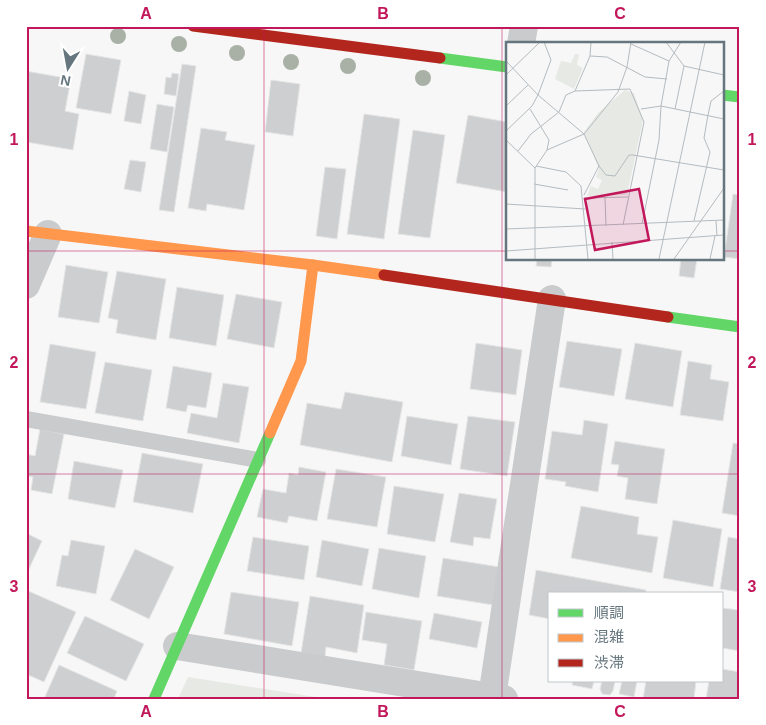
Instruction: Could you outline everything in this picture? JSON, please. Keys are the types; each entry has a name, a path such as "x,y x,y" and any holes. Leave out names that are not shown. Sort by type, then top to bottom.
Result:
{"street":[{"path":"193,26 506,67"},
{"path":"521,42 524,26"},
{"path":"724,95 740,97"},
{"path":"26,285 37,232 313,265 740,327"},
{"path":"154,699 301,360 313,265"},
{"path":"177,646 498,698 552,299"}],"lane":[{"path":"26,419 258,460"}],"shaded area":[{"path":"188,677 328,699 178,699"}],"building":[{"path":"86,54 121,60 111,114 76,108"},
{"path":"182,64 196,66 174,212 159,210"},
{"path":"26,71 71,79 65,111 79,114 73,150 26,142"},
{"path":"172,73 179,74 176,96 164,94 166,77 171,78"},
{"path":"271,80 300,84 293,136 265,132"},
{"path":"129,91 146,95 141,124 124,121"},
{"path":"157,104 174,107 167,152 150,149"},
{"path":"364,114 400,119 384,239 347,234"},
{"path":"468,115 506,122 506,192 456,183"},
{"path":"201,128 227,132 225,140 255,145 244,210 207,204 206,211 188,208"},
{"path":"413,130 445,135 430,238 398,234"},
{"path":"130,160 146,162 141,192 124,189"},
{"path":"325,167 346,169 337,239 316,236"},
{"path":"733,194 740,195 740,259 724,257"},
{"path":"537,260 552,260 551,267 536,266"},
{"path":"681,260 697,260 694,278 679,276"},
{"path":"66,265 108,272 99,323 58,317"},
{"path":"117,271 166,279 156,340 116,333 118,320 108,318"},
{"path":"177,287 224,295 216,346 169,338"},
{"path":"236,294 282,302 274,348 227,339"},
{"path":"567,341 622,349 614,396 559,387"},
{"path":"476,343 522,350 516,395 470,389"},
{"path":"635,343 682,351 673,407 625,399"},
{"path":"50,344 96,352 86,409 40,402"},
{"path":"688,361 712,365 710,379 729,382 723,421 680,415"},
{"path":"105,362 152,370 143,421 95,413"},
{"path":"173,366 212,373 206,408 188,405 186,412 166,408"},
{"path":"223,383 249,387 239,443 187,433 191,413 217,418"},
{"path":"345,392 403,402 392,462 300,445 307,403 341,409"},
{"path":"407,416 458,424 451,465 401,456"},
{"path":"468,416 515,422 507,476 460,469"},
{"path":"584,420 608,424 598,492 565,486 566,482 545,479 552,431 582,435"},
{"path":"40,429 64,434 52,494 31,490 33,477 26,476 26,454 35,456"},
{"path":"615,441 665,449 657,504 625,499 628,478 617,476 619,465 611,464"},
{"path":"733,443 740,444 740,516 722,513"},
{"path":"142,453 203,464 193,513 133,502"},
{"path":"74,461 123,470 115,508 68,499"},
{"path":"299,467 326,472 317,521 289,516 287,523 257,517 263,489 286,493 289,473 298,475"},
{"path":"336,469 386,477 377,527 327,519"},
{"path":"394,486 444,494 435,542 387,534"},
{"path":"459,493 497,499 490,539 474,537 473,546 450,542"},
{"path":"581,506 639,517 637,534 658,537 652,573 571,558"},
{"path":"673,520 722,529 713,587 663,578"},
{"path":"26,533 42,541 28,571 26,571"},
{"path":"253,537 309,546 304,580 247,571"},
{"path":"728,537 740,539 740,592 720,589"},
{"path":"71,540 105,546 96,594 56,586 62,555 68,556"},
{"path":"322,540 369,549 362,586 316,577"},
{"path":"379,548 426,556 419,598 372,589"},
{"path":"135,549 174,567 149,619 110,600"},
{"path":"443,558 500,567 493,605 437,596"},
{"path":"536,570 646,590 646,592 548,592 548,619 529,615"},
{"path":"26,590 76,612 44,682 26,674"},
{"path":"231,592 299,602 292,646 224,634"},
{"path":"310,596 364,605 357,653 326,647 325,657 301,653"},
{"path":"724,608 740,610 740,651 724,648"},
{"path":"366,612 422,621 414,670 384,665 387,644 362,640"},
{"path":"434,613 482,622 477,648 429,639"},
{"path":"85,616 144,644 126,681 67,653"},
{"path":"59,665 117,691 114,699 44,699"},
{"path":"724,669 740,672 740,699 706,699 709,682 724,682"},
{"path":"573,682 594,682 592,689 572,685"},
{"path":"602,682 615,682 610,695 602,694 600,689"},
{"path":"622,682 637,682 634,697 619,694"},
{"path":"646,682 696,682 694,699 643,699"}],"traffic: fast":[{"path":"440,58 506,67"},
{"path":"724,95 740,97"},
{"path":"668,317 740,327"},
{"path":"154,699 270,433"}],"traffic: slow":[{"path":"26,231 384,275"},
{"path":"270,433 301,361 313,265"}],"traffic: jam":[{"path":"193,26 440,58"},
{"path":"384,275 668,317"}]}
